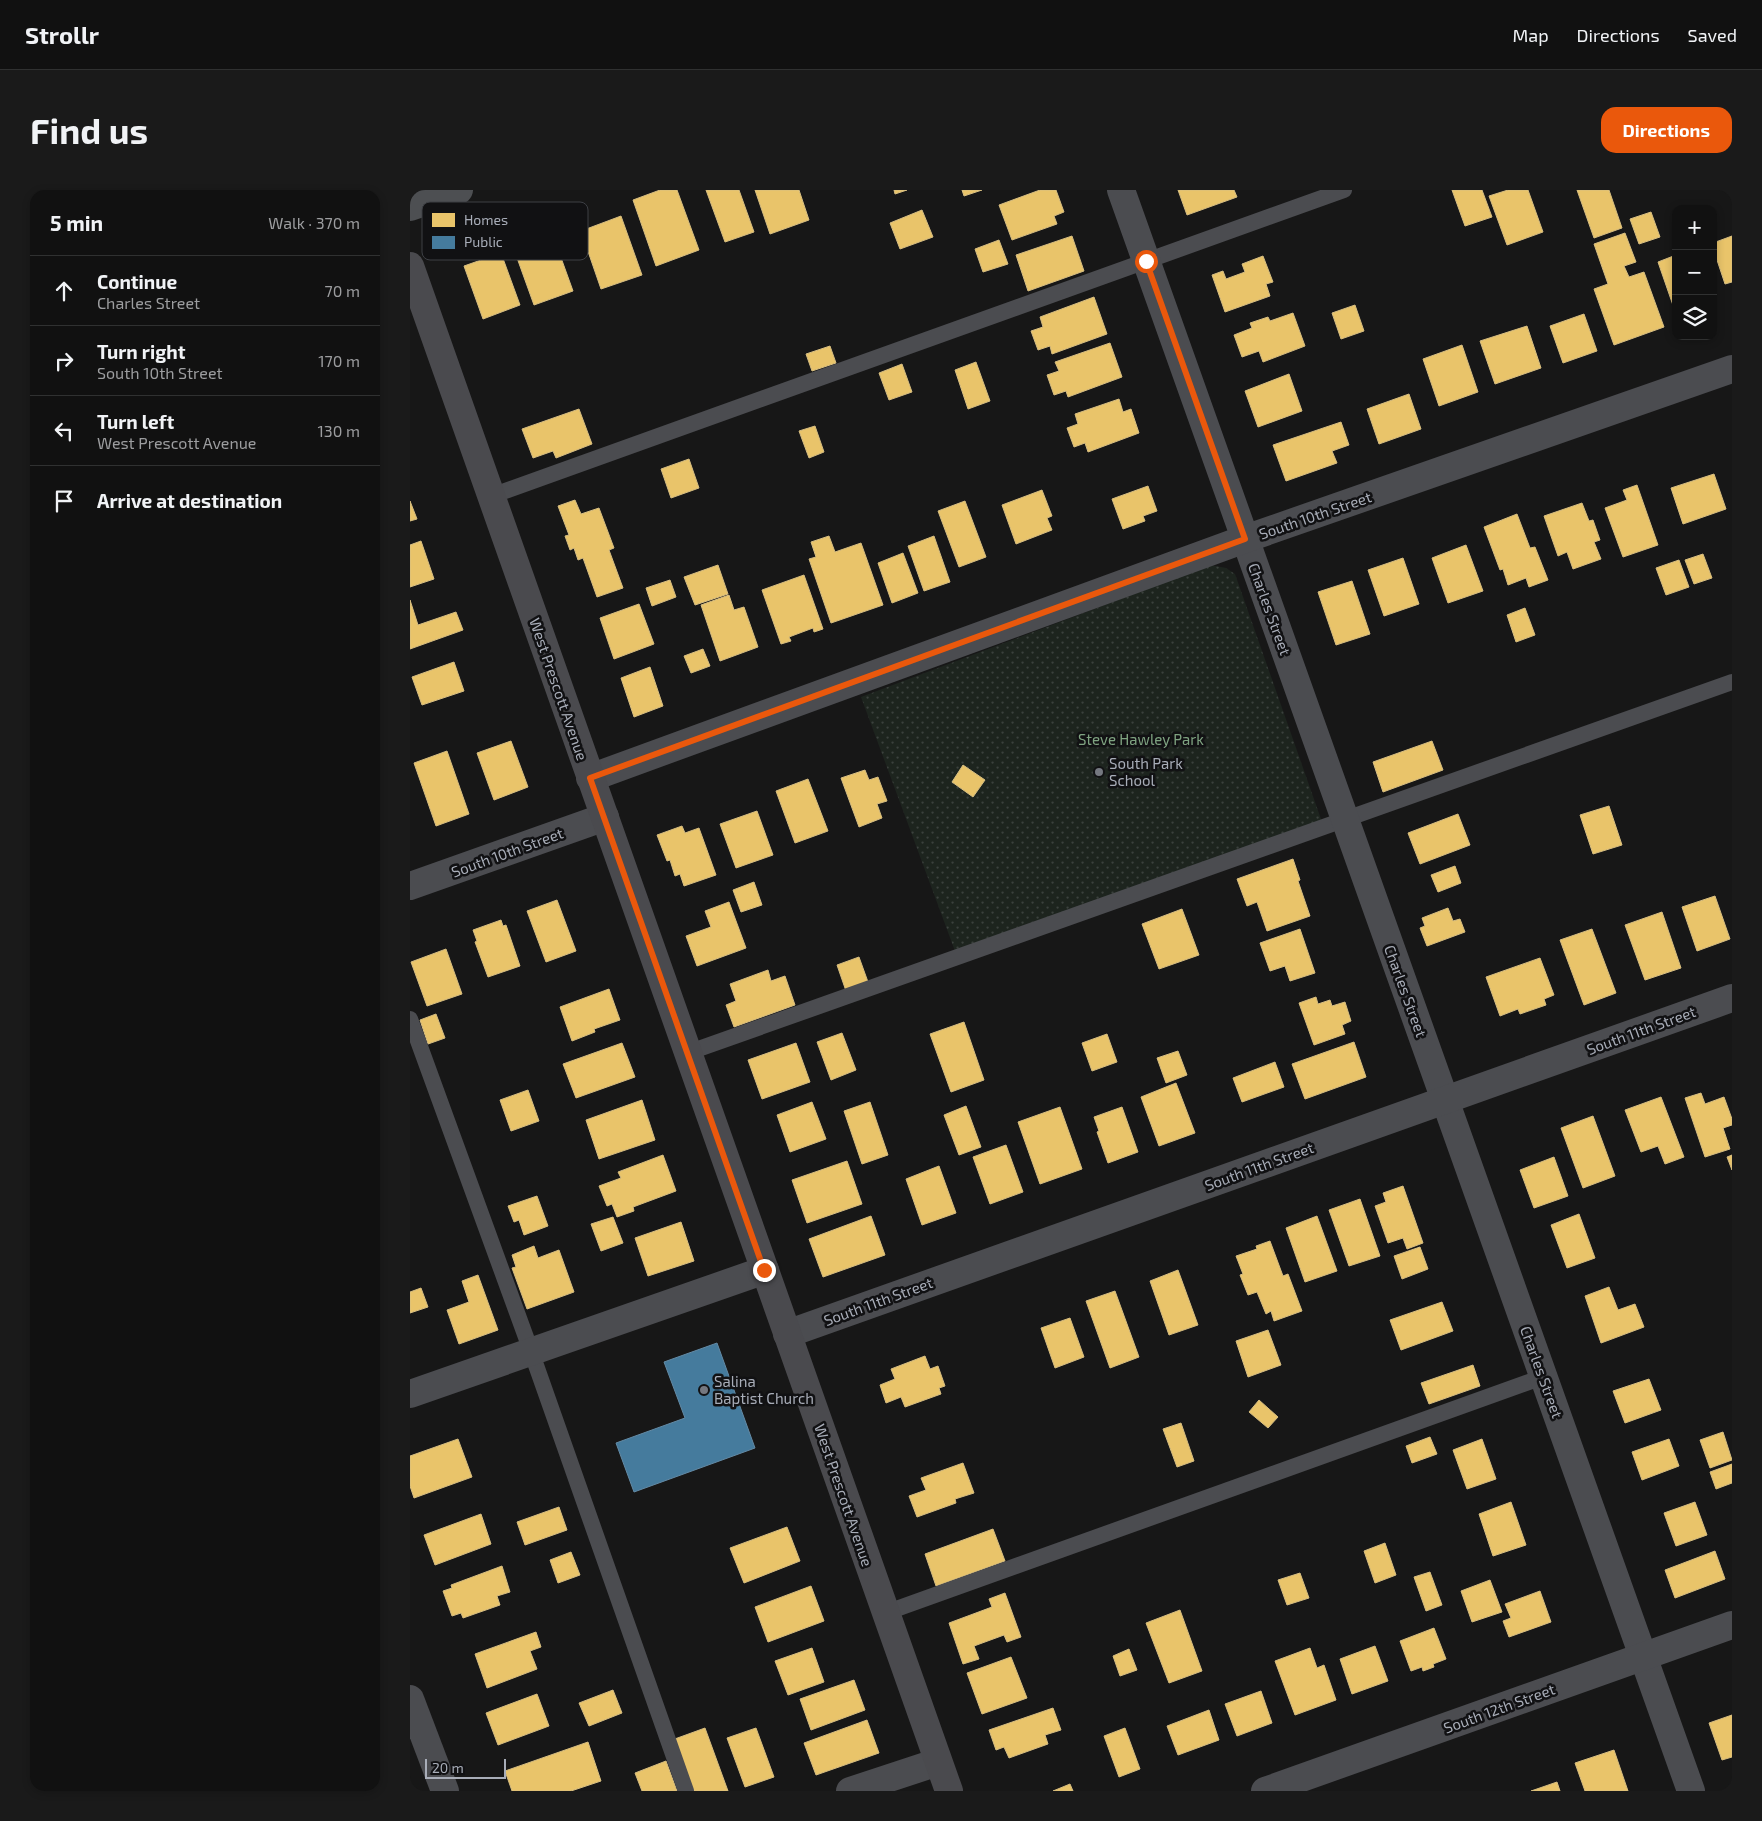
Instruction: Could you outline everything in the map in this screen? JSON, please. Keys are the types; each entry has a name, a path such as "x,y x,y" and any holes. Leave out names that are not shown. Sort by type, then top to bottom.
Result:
{"main road":[{"path":"424,202 459,190"},
{"path":"410,207 422,203"}],"street":[{"name":"Charles Street","path":"1121,190 1690,1791"},
{"name":"West Prescott Avenue","path":"410,266 949,1791"},
{"name":"South 10th Street","path":"590,778 1245,539 1732,369"},
{"name":"South 10th Street","path":"410,886 604,817"},
{"name":"South 11th Street","path":"787,1334 1732,998"},
{"path":"410,1394 764,1270"},
{"name":"South 12th Street","path":"1265,1791 1732,1625"},
{"path":"410,1699 445,1791"},
{"path":"850,1791 938,1762"}],"lane":[{"path":"491,496 1344,190"},
{"path":"688,1053 1732,682"},
{"path":"410,1018 531,1352 686,1791"},
{"path":"885,1612 1544,1377"}],"green space":[{"name":"Steve Hawley Park","path":"1211,565 1226,568 1235,574 1322,822 955,951 861,697"}],"building: Homes":[{"path":"660,190 677,190 699,250 656,266 633,200"},
{"path":"706,190 739,190 754,232 725,242"},
{"path":"755,190 799,190 809,220 770,234"},
{"path":"894,190 907,190 895,194"},
{"path":"962,190 982,190 964,196"},
{"path":"1040,190 1056,190 1064,212 1054,216 1057,224 1012,240 999,205"},
{"path":"1178,190 1234,190 1237,197 1187,215"},
{"path":"1452,190 1482,190 1492,217 1465,226"},
{"path":"1508,190 1528,190 1543,232 1507,245 1489,196"},
{"path":"1577,190 1609,190 1622,228 1594,238"},
{"path":"922,210 933,237 900,249 890,223"},
{"path":"1651,212 1660,237 1639,244 1630,219"},
{"path":"621,216 642,275 601,289 588,251 588,228"},
{"path":"1625,233 1636,262 1624,266 1629,277 1644,272 1664,327 1614,345 1594,289 1608,284 1594,244"},
{"path":"1072,236 1084,271 1028,291 1016,255"},
{"path":"1732,236 1732,282 1725,284 1717,260 1717,242"},
{"path":"999,240 1008,264 983,272 975,249"},
{"path":"1263,256 1273,282 1266,284 1270,296 1225,312 1212,275 1223,271 1226,279 1245,272 1242,264"},
{"path":"1672,257 1672,302 1658,262"},
{"path":"481,260 504,260 520,305 483,319 464,266"},
{"path":"518,260 562,260 573,291 534,305"},
{"path":"1094,297 1107,334 1052,354 1050,346 1038,350 1031,331 1043,327 1040,317"},
{"path":"1355,305 1364,331 1341,339 1332,313"},
{"path":"1293,313 1305,346 1263,362 1259,351 1242,357 1234,335 1252,328 1250,323 1268,317 1270,321"},
{"path":"1584,314 1597,351 1563,363 1550,326"},
{"path":"1527,326 1541,368 1495,384 1480,341"},
{"path":"1110,343 1122,377 1068,397 1066,391 1054,395 1047,375 1059,371 1055,362"},
{"path":"1462,345 1478,392 1439,406 1423,359"},
{"path":"830,346 836,363 812,371 806,354"},
{"path":"976,362 990,401 968,409 955,370"},
{"path":"902,364 912,392 889,400 879,373"},
{"path":"1289,374 1302,411 1258,427 1245,391"},
{"path":"1409,394 1421,429 1379,444 1367,409"},
{"path":"1119,399 1123,412 1131,409 1139,433 1088,452 1085,443 1074,447 1067,428 1078,424 1075,414"},
{"path":"579,409 592,444 556,458 553,451 533,458 522,429"},
{"path":"1341,422 1349,445 1332,451 1337,463 1286,481 1273,445"},
{"path":"815,426 824,452 809,458 799,431"},
{"path":"689,459 699,488 671,498 661,469"},
{"path":"1714,474 1726,509 1683,524 1671,488"},
{"path":"1637,485 1658,545 1623,557 1605,508 1627,500 1623,490"},
{"path":"1148,486 1157,511 1143,516 1145,521 1123,529 1112,499"},
{"path":"1042,490 1052,516 1047,518 1052,530 1016,544 1002,505"},
{"path":"575,500 581,514 599,508 614,548 609,550 623,588 597,597 583,558 578,560 574,548 570,550 565,536 569,535 558,506"},
{"path":"410,501 417,519 410,521"},
{"path":"965,501 986,557 959,567 938,511"},
{"path":"1582,503 1589,521 1593,520 1600,540 1594,542 1601,559 1573,569 1567,552 1558,556 1544,516"},
{"path":"1517,514 1530,548 1535,547 1548,580 1529,587 1526,578 1508,585 1503,569 1500,570 1484,527"},
{"path":"829,536 835,552 861,543 883,605 831,623 809,559 816,557 811,542"},
{"path":"934,536 950,582 924,591 908,546"},
{"path":"421,541 434,579 410,587 410,545"},
{"path":"1466,545 1483,591 1448,603 1432,558"},
{"path":"903,553 918,593 892,603 878,563"},
{"path":"1703,554 1712,578 1694,584 1685,560"},
{"path":"1403,558 1419,604 1384,616 1368,570"},
{"path":"1679,560 1689,587 1666,595 1656,568"},
{"path":"718,565 728,594 695,605 684,577"},
{"path":"804,575 823,629 814,632 813,628 789,637 791,641 781,644 762,590"},
{"path":"670,580 676,597 652,606 646,588"},
{"path":"1352,581 1370,634 1336,645 1318,592"},
{"path":"729,595 734,610 744,607 758,647 720,661 701,605"},
{"path":"410,600 418,625 456,612 463,630 410,649"},
{"path":"639,604 654,644 614,659 600,618"},
{"path":"1525,608 1535,635 1516,642 1507,615"},
{"path":"703,649 710,666 691,673 684,656"},
{"path":"454,662 464,691 422,705 412,677"},
{"path":"650,667 663,706 634,717 621,678"},
{"path":"511,741 528,787 494,800 477,753"},
{"path":"1432,741 1443,770 1383,792 1373,762"},
{"path":"447,751 469,814 436,826 414,763"},
{"path":"963,765 985,780 973,797 952,782"},
{"path":"865,770 869,780 878,777 887,801 877,804 882,818 859,827 841,778"},
{"path":"808,779 828,831 795,843 776,791"},
{"path":"1609,806 1622,845 1593,854 1580,815"},
{"path":"757,811 773,855 736,868 720,824"},
{"path":"1458,814 1470,845 1420,864 1408,833"},
{"path":"682,826 685,833 699,828 716,875 684,886 680,874 675,876 670,860 667,861 657,835"},
{"path":"1293,859 1310,916 1267,931 1257,902 1247,906 1237,879"},
{"path":"1455,866 1461,883 1438,892 1431,875"},
{"path":"754,882 762,905 741,912 733,890"},
{"path":"1715,896 1730,939 1697,951 1682,907"},
{"path":"557,900 576,951 546,962 527,911"},
{"path":"729,902 746,948 697,966 686,936 711,927 705,911"},
{"path":"1448,908 1453,921 1460,919 1465,932 1427,946 1420,928 1425,926 1422,918"},
{"path":"1182,909 1199,955 1159,969 1142,924"},
{"path":"1662,912 1681,968 1645,980 1625,925"},
{"path":"501,920 503,926 506,925 520,966 488,977 475,942 477,941 473,930"},
{"path":"1300,929 1315,973 1290,981 1285,966 1270,971 1260,943"},
{"path":"1592,929 1616,993 1584,1005 1560,940"},
{"path":"446,949 462,994 427,1006 411,962"},
{"path":"859,957 868,982 846,991 837,965"},
{"path":"1540,958 1554,995 1544,999 1546,1005 1520,1014 1518,1009 1500,1016 1486,977"},
{"path":"768,970 771,981 785,976 795,1005 734,1027 726,1005 736,1001 730,984"},
{"path":"609,989 620,1020 594,1029 595,1032 572,1041 560,1007"},
{"path":"1316,997 1318,1004 1330,1000 1332,1006 1345,1002 1351,1021 1342,1025 1345,1034 1314,1045 1299,1003"},
{"path":"436,1014 445,1038 428,1044 420,1020"},
{"path":"964,1022 984,1080 951,1092 930,1034"},
{"path":"842,1033 856,1070 831,1080 817,1042"},
{"path":"1107,1034 1117,1062 1092,1071 1082,1043"},
{"path":"1354,1042 1366,1077 1305,1099 1292,1064"},
{"path":"622,1043 635,1077 576,1098 563,1064"},
{"path":"796,1043 810,1082 762,1099 748,1060"},
{"path":"1178,1051 1187,1075 1166,1083 1157,1058"},
{"path":"1275,1062 1284,1087 1242,1102 1233,1078"},
{"path":"1176,1083 1195,1133 1159,1146 1141,1097"},
{"path":"528,1090 539,1121 511,1131 500,1100"},
{"path":"1701,1093 1705,1104 1724,1097 1732,1119 1732,1125 1723,1128 1730,1149 1705,1157 1685,1098"},
{"path":"1661,1097 1684,1157 1665,1164 1658,1146 1641,1152 1625,1110"},
{"path":"642,1100 655,1140 599,1159 586,1120"},
{"path":"812,1102 826,1139 790,1152 777,1115"},
{"path":"870,1102 888,1155 862,1164 844,1111"},
{"path":"966,1106 981,1147 959,1155 944,1115"},
{"path":"1060,1107 1082,1169 1040,1184 1018,1122"},
{"path":"1122,1107 1138,1152 1108,1163 1094,1117"},
{"path":"1593,1116 1615,1176 1583,1188 1561,1128"},
{"path":"1006,1145 1023,1192 990,1204 973,1157"},
{"path":"663,1155 676,1191 633,1207 634,1211 617,1217 612,1204 607,1206 599,1186 621,1178 618,1172"},
{"path":"1732,1155 1732,1170 1727,1157"},
{"path":"1554,1157 1568,1196 1534,1208 1520,1170"},
{"path":"847,1161 862,1204 807,1223 792,1180"},
{"path":"939,1166 956,1213 922,1225 906,1179"},
{"path":"1403,1186 1423,1243 1407,1249 1403,1238 1388,1243 1375,1206 1386,1202 1383,1193"},
{"path":"537,1196 548,1226 524,1235 519,1220 514,1222 508,1206"},
{"path":"1360,1199 1380,1256 1349,1266 1329,1210"},
{"path":"1579,1214 1595,1258 1567,1268 1551,1225"},
{"path":"871,1216 885,1255 823,1277 809,1239"},
{"path":"1317,1216 1337,1271 1305,1282 1286,1228"},
{"path":"613,1217 623,1243 601,1251 591,1224"},
{"path":"681,1222 694,1261 648,1276 635,1238"},
{"path":"1270,1241 1283,1276 1288,1274 1302,1311 1274,1321 1271,1311 1266,1314 1257,1292 1248,1295 1240,1275 1243,1274 1236,1256 1257,1249 1256,1246"},
{"path":"534,1246 538,1258 559,1250 574,1292 527,1309 512,1268 516,1267 512,1255"},
{"path":"1420,1247 1428,1269 1402,1279 1394,1256"},
{"path":"1178,1270 1198,1325 1169,1335 1150,1281"},
{"path":"478,1275 498,1330 459,1344 447,1310 469,1302 462,1281"},
{"path":"1609,1287 1618,1310 1635,1304 1644,1327 1601,1343 1585,1296"},
{"path":"421,1288 428,1307 410,1313 410,1292"},
{"path":"1115,1291 1139,1357 1110,1368 1086,1301"},
{"path":"1442,1302 1453,1331 1401,1350 1390,1320"},
{"path":"1070,1318 1084,1357 1055,1368 1041,1328"},
{"path":"1268,1330 1281,1365 1248,1377 1236,1341"},
{"path":"925,1356 930,1369 938,1366 945,1386 939,1388 941,1394 905,1407 901,1397 886,1403 880,1385 895,1379 891,1369"},
{"path":"1473,1365 1480,1386 1429,1404 1421,1383"},
{"path":"1649,1379 1661,1410 1625,1423 1613,1391"},
{"path":"1259,1400 1278,1417 1268,1428 1249,1412"},
{"path":"1181,1423 1194,1461 1177,1467 1163,1429"},
{"path":"1723,1432 1732,1460 1710,1468 1700,1440"},
{"path":"1430,1437 1437,1454 1412,1463 1406,1446"},
{"path":"458,1439 472,1477 414,1498 410,1486 410,1456"},
{"path":"1482,1439 1496,1479 1467,1489 1453,1450"},
{"path":"1669,1439 1679,1466 1642,1480 1632,1452"},
{"path":"963,1463 974,1493 955,1499 956,1503 917,1517 909,1496 926,1490 921,1478"},
{"path":"1732,1464 1732,1483 1716,1489 1710,1472"},
{"path":"1511,1502 1526,1545 1493,1556 1479,1514"},
{"path":"1695,1502 1707,1535 1676,1546 1664,1513"},
{"path":"559,1507 567,1530 525,1545 517,1522"},
{"path":"481,1514 491,1544 435,1565 424,1535"},
{"path":"787,1527 800,1561 744,1583 730,1548"},
{"path":"993,1529 1005,1561 936,1586 925,1554"},
{"path":"1385,1543 1396,1575 1375,1583 1364,1551"},
{"path":"1715,1551 1725,1579 1675,1598 1665,1570"},
{"path":"571,1552 580,1575 558,1583 550,1560"},
{"path":"502,1566 510,1592 497,1596 500,1605 463,1618 461,1613 452,1616 443,1591 452,1588 451,1585"},
{"path":"1430,1572 1442,1605 1426,1611 1414,1577"},
{"path":"1300,1573 1309,1598 1287,1605 1278,1580"},
{"path":"1490,1580 1502,1612 1472,1622 1461,1591"},
{"path":"811,1586 824,1621 768,1642 755,1607"},
{"path":"1540,1591 1551,1622 1509,1637 1503,1621 1511,1618 1505,1604"},
{"path":"1005,1593 1021,1637 1007,1642 1004,1635 974,1646 979,1659 963,1664 949,1623 992,1607 989,1599"},
{"path":"1180,1610 1202,1671 1169,1683 1146,1623"},
{"path":"1434,1628 1446,1659 1433,1664 1434,1667 1423,1671 1422,1667 1411,1671 1400,1641"},
{"path":"536,1632 541,1647 530,1651 537,1669 487,1688 475,1654"},
{"path":"1375,1646 1388,1681 1352,1694 1340,1659"},
{"path":"812,1648 824,1682 788,1695 775,1661"},
{"path":"1310,1648 1317,1668 1324,1665 1336,1700 1295,1715 1275,1661"},
{"path":"1129,1649 1137,1670 1120,1676 1113,1656"},
{"path":"1011,1657 1027,1698 982,1714 967,1673"},
{"path":"854,1680 865,1710 811,1730 800,1699"},
{"path":"613,1690 622,1713 589,1726 579,1703"},
{"path":"1261,1691 1272,1723 1237,1736 1225,1704"},
{"path":"537,1694 549,1726 498,1745 486,1713"},
{"path":"1053,1708 1061,1730 1045,1735 1048,1744 1009,1758 1004,1747 996,1750 989,1730"},
{"path":"1209,1710 1219,1740 1178,1755 1167,1726"},
{"path":"1732,1715 1732,1757 1722,1760 1709,1723"},
{"path":"867,1720 879,1753 816,1775 804,1743"},
{"path":"705,1728 728,1791 690,1791 672,1740"},
{"path":"756,1728 774,1777 745,1787 727,1738"},
{"path":"1125,1728 1140,1769 1119,1777 1104,1736"},
{"path":"588,1742 601,1781 571,1791 512,1791 505,1771"},
{"path":"1614,1750 1628,1791 1585,1791 1575,1763"},
{"path":"666,1761 677,1791 642,1791 635,1773"},
{"path":"1557,1782 1560,1791 1531,1791"},
{"path":"1070,1784 1073,1791 1053,1791"}],"building: Public":[{"name":"Salina Baptist Church","path":"717,1343 755,1448 634,1492 616,1443 685,1418 664,1362"}],"place":[{"name":"South Park School","path":"1099,772"},
{"name":"Salina Baptist Church","path":"704,1390"}],"route":[{"path":"764,1270 590,778 1245,539 1146,261"}]}
